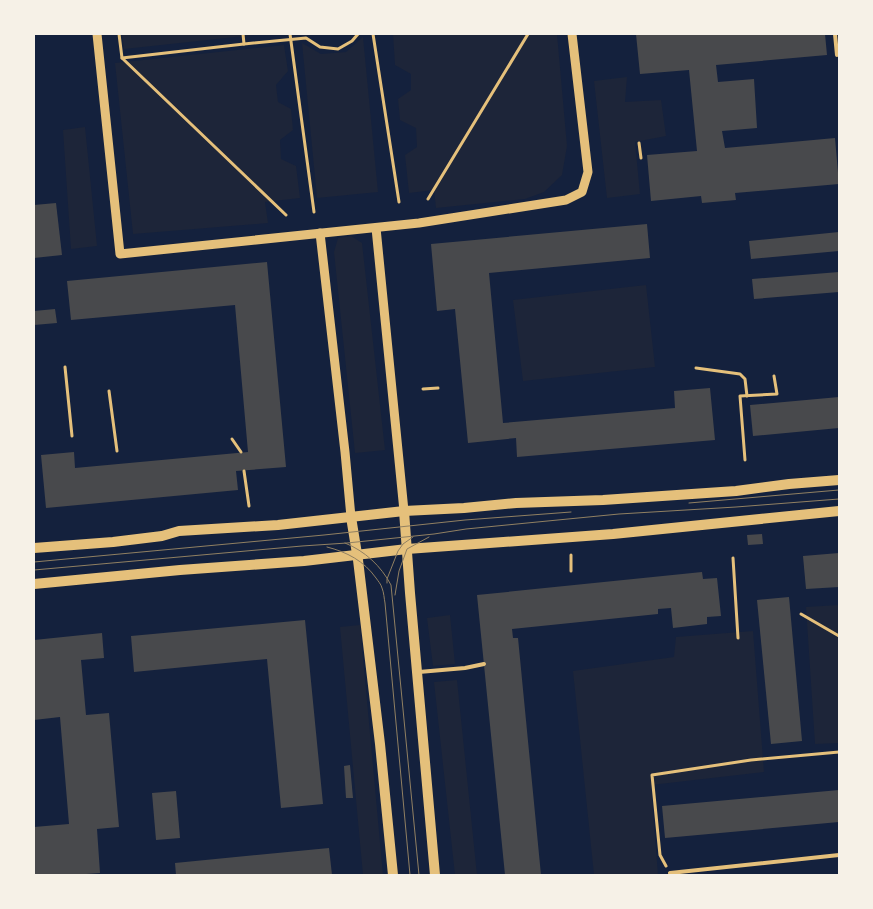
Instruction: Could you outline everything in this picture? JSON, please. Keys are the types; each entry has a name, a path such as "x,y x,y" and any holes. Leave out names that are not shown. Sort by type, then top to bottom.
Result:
{"main road":[{"path":"34,548 154,537 180,531 278,525 404,511 464,508 516,502 603,500 726,492 839,480"},
{"path":"34,584 407,549 613,534 839,510"},
{"path":"404,511 435,875"},
{"path":"351,517 380,744 393,875"}],"street":[{"path":"97,34 120,254 419,223 566,200 582,192 588,172 572,34"},
{"path":"376,228 404,511"},
{"path":"320,233 351,517"}],"lane":[{"path":"835,34 837,56"},
{"path":"417,672 465,668 484,664"},
{"path":"671,874 839,855"}],"path":[{"path":"118,34 122,58 286,215"},
{"path":"243,34 244,44"},
{"path":"290,34 314,212"},
{"path":"122,58 306,38 320,47 338,49 352,41 358,34"},
{"path":"373,34 399,202"},
{"path":"428,200 528,34"},
{"path":"640,143 641,158"},
{"path":"65,367 72,436"},
{"path":"696,368 740,374 745,379 747,396"},
{"path":"745,460 740,396 776,394 774,376"},
{"path":"423,389 438,388"},
{"path":"110,391 116,451"},
{"path":"232,439 241,452"},
{"path":"244,470 249,506"},
{"path":"571,554 571,571"},
{"path":"733,558 738,638"},
{"path":"801,614 839,636"},
{"path":"671,874 660,856 652,775 750,760 839,752"}],"shaded area":[{"path":"122,34 262,34 124,49"},
{"path":"393,34 557,34 567,146 562,175 544,192 525,199 436,208 434,190 409,193 405,155 417,147 416,128 400,120 398,99 411,90 411,74 395,65"},
{"path":"363,37 378,192 317,198 302,43 321,54 346,52"},
{"path":"284,45 288,71 276,85 278,102 291,109 293,130 280,140 281,159 296,166 300,198 265,202 268,223 133,234 115,63"},
{"path":"627,77 625,102 661,100 666,136 635,142 640,194 607,198 594,81"},
{"path":"85,127 97,246 71,249 63,130"},
{"path":"351,236 362,243 385,450 355,453 334,252 338,238"},
{"path":"646,285 655,367 523,381 513,300"},
{"path":"839,605 839,743 815,744 806,607"},
{"path":"450,615 455,664 433,666 427,618"},
{"path":"360,625 383,875 363,875 340,627"},
{"path":"753,631 764,772 651,785 658,875 594,875 573,671 674,657 676,637"},
{"path":"457,680 477,875 455,875 434,682"}],"building":[{"path":"636,34 825,34 827,55 716,65 718,82 754,79 757,128 722,131 725,148 835,138 839,184 735,193 736,200 702,203 701,196 651,201 647,155 697,151 689,70 640,74"},
{"path":"56,203 62,255 34,258 34,205"},
{"path":"647,224 650,258 489,273 503,423 675,408 674,391 710,388 715,440 517,457 516,438 468,443 455,309 437,311 431,244"},
{"path":"839,232 839,251 751,259 749,241"},
{"path":"267,262 286,467 236,471 238,490 46,508 41,455 74,452 75,468 248,452 235,305 71,320 67,281"},
{"path":"839,272 839,292 754,299 752,279"},
{"path":"55,309 57,323 34,325 34,311"},
{"path":"839,397 839,428 753,436 750,405"},
{"path":"762,534 763,544 748,545 747,535"},
{"path":"839,553 839,587 806,589 803,556"},
{"path":"702,572 703,579 717,578 721,616 707,617 707,624 673,628 671,608 658,609 658,614 512,629 513,638 518,638 541,875 505,875 477,595"},
{"path":"789,597 802,741 771,744 757,600"},
{"path":"305,620 323,804 281,808 267,659 134,672 131,636"},
{"path":"102,633 104,658 81,660 86,715 109,713 119,827 97,829 100,873 34,875 34,827 69,824 60,717 34,720 34,640"},
{"path":"350,765 353,798 346,798 344,766"},
{"path":"839,790 839,822 665,838 662,806"},
{"path":"176,791 180,838 156,840 152,793"},
{"path":"329,848 332,875 176,875 175,863"}],"tram line":[{"path":"689,503 839,490"},
{"path":"34,570 347,543 619,514 839,499"},
{"path":"34,562 465,520 571,512"},
{"path":"387,583 398,551 403,544 413,537"},
{"path":"395,595 399,571 407,549 429,537"},
{"path":"345,543 359,550 372,560 391,585 419,875"},
{"path":"327,547 360,562 376,578 383,592 410,875"}]}
